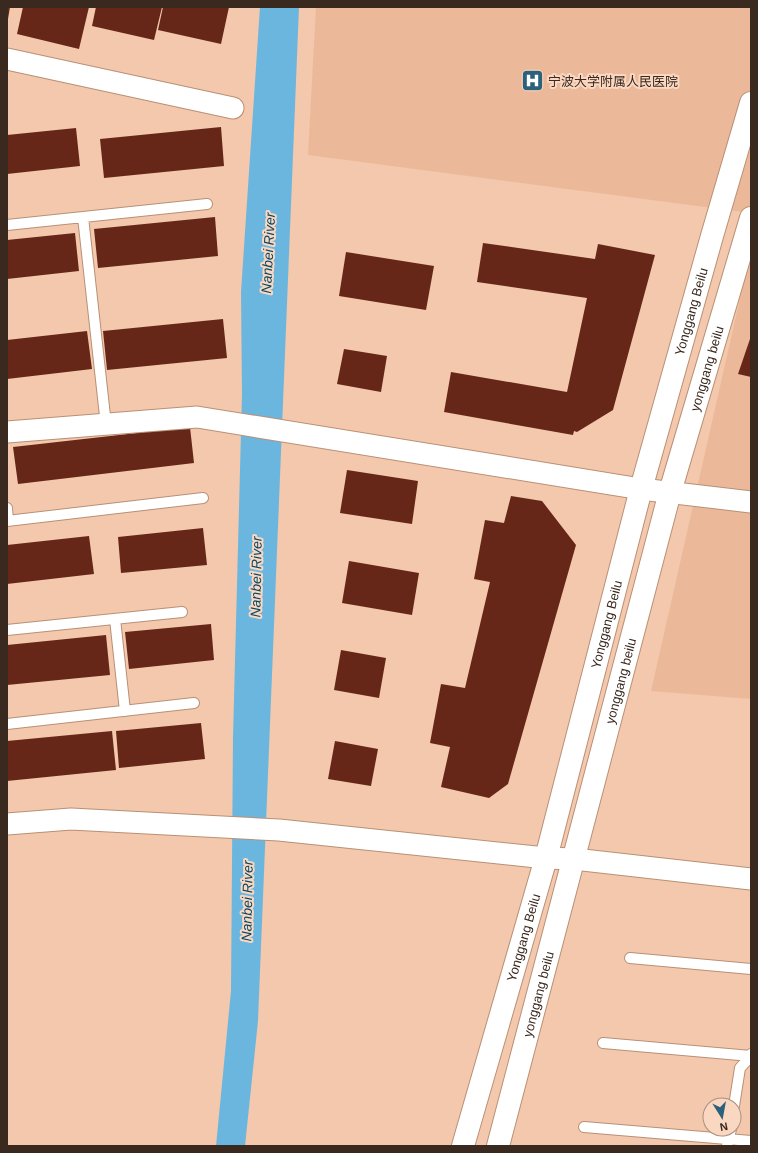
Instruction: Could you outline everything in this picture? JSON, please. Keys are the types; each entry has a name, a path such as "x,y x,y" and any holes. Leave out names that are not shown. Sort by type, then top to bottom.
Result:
{"main road":[{"name":"Yonggang Beilu","path":"463,1146 546,858 641,489 751,102"},
{"name":"yonggang beilu","path":"498,1146 670,492 751,218"}],"street":[{"path":"7,59 233,108"},
{"path":"7,432 197,417 641,489 751,502"},
{"path":"7,824 71,820 270,830 546,858 574,859 751,879"}],"lane":[{"path":"7,225 207,204"},
{"path":"83,217 106,425"},
{"path":"7,508 8,521 203,498"},
{"path":"7,630 182,612"},
{"path":"115,619 125,711"},
{"path":"7,724 194,703"},
{"path":"630,958 751,969"},
{"path":"604,1043 751,1055"},
{"path":"735,1097 740,1068 751,1055"},
{"path":"584,1127 751,1141"}],"shaded area":[{"name":"宁波大学附属人民医院","path":"316,7 751,7 751,213 308,155"},
{"path":"751,250 751,699 651,691"}],"water":[{"name":"Nanbei River","path":"260,7 299,7 258,1021 245,1146 216,1146 231,991 233,737 242,394 241,292"}],"building":[{"path":"7,7 10,7 8,19 7,19"},
{"path":"23,7 89,7 79,49 17,34"},
{"path":"96,7 162,7 154,40 92,26"},
{"path":"163,7 229,7 221,44 158,30"},
{"path":"221,127 224,166 104,178 100,139"},
{"path":"76,128 80,166 7,174 7,135"},
{"path":"215,217 218,256 98,268 94,229"},
{"path":"75,233 79,271 7,279 7,240"},
{"path":"483,243 595,259 598,244 655,255 613,410 577,432 574,431 573,435 444,412 451,372 567,392 587,298 477,282"},
{"path":"346,252 434,266 426,310 339,296"},
{"path":"223,319 227,358 107,370 103,331"},
{"path":"87,331 92,369 7,379 7,340"},
{"path":"751,336 751,377 738,374"},
{"path":"344,349 387,356 381,392 337,384"},
{"path":"190,427 194,463 18,484 13,447"},
{"path":"347,470 418,481 412,524 340,513"},
{"path":"511,496 542,501 576,545 508,784 489,798 441,787 450,747 430,743 441,684 465,688 490,582 474,579 485,520 504,523"},
{"path":"203,528 207,565 121,573 118,537"},
{"path":"89,536 94,574 7,584 7,545"},
{"path":"349,561 419,573 412,615 342,603"},
{"path":"211,624 214,660 129,669 125,632"},
{"path":"106,635 110,675 7,685 7,645"},
{"path":"341,650 386,658 379,698 334,690"},
{"path":"201,723 205,759 119,768 116,731"},
{"path":"112,731 116,770 7,781 7,741"},
{"path":"335,741 378,749 371,786 328,779"}],"place":[{"name":"宁波大学附属人民医院","path":"532,81"}]}
